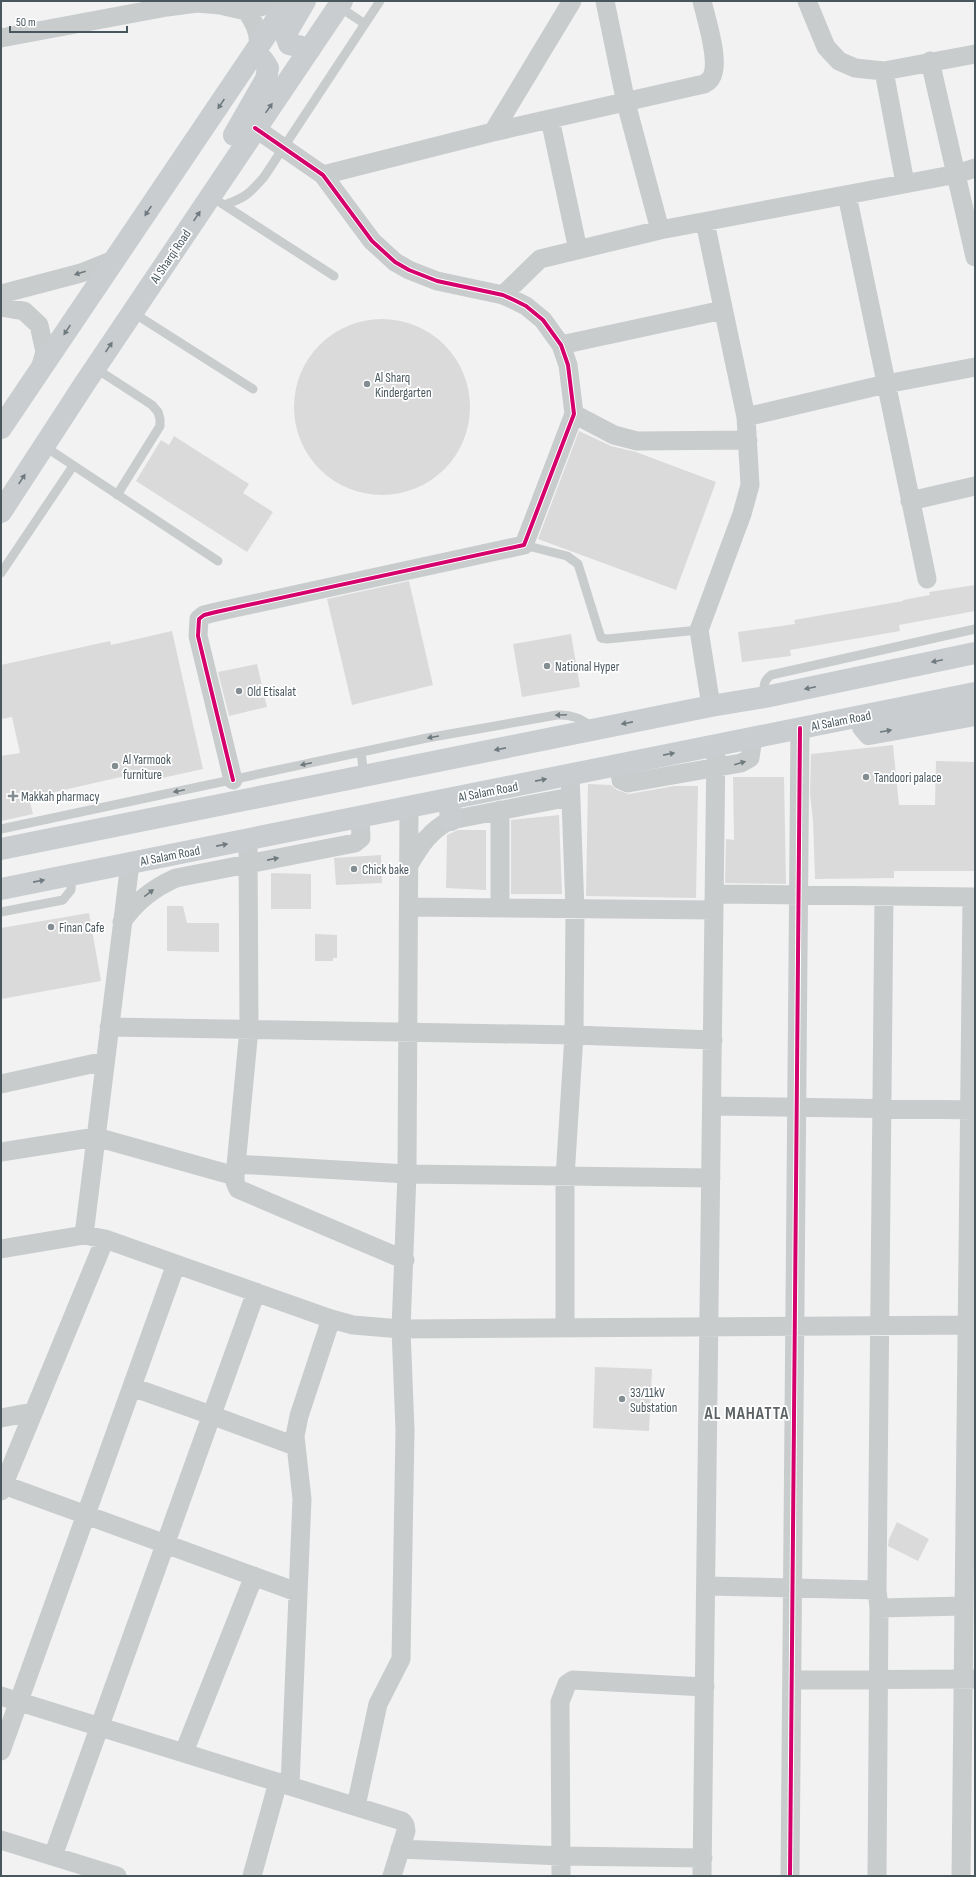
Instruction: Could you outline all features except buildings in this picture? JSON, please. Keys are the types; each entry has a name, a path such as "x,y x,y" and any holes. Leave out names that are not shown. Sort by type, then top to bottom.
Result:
{"main road":[{"path":"1,428 288,1"},
{"path":"305,1 286,36 289,44 310,49"},
{"name":"Al Sharqi Road","path":"1,512 132,312 217,200 224,175 340,4"},
{"path":"224,175 234,135 266,79 268,68 255,52"},
{"path":"1,849 50,829 236,790 364,776 532,731 596,729 711,706 766,697 975,653"},
{"name":"Al Salam Road","path":"1,889 975,692"},
{"path":"860,716 863,727 869,734 975,715"},
{"path":"449,798 451,820"}],"street":[{"path":"1,38 167,4 198,3 220,5 246,11 281,1"},
{"path":"494,132 572,1"},
{"path":"605,1 626,103 660,230"},
{"path":"323,174 494,132 704,84 711,78 715,68 715,57 702,1"},
{"path":"807,1 826,47 839,61 855,68 884,70 975,54"},
{"path":"246,11 253,22 259,38 255,52"},
{"path":"930,61 975,258"},
{"path":"884,70 905,184"},
{"path":"550,119 578,250"},
{"path":"236,790 198,636 199,619 204,615 216,612 524,545 574,414 568,365 561,345 543,320 526,306 503,295 437,281 409,270 395,262 372,241 323,174 255,128"},
{"path":"503,295 540,259 660,230 957,174 975,168"},
{"path":"847,195 927,579"},
{"path":"705,222 746,417 750,484 747,500 699,630 711,706"},
{"path":"1,294 81,273 116,259"},
{"path":"1,307 24,311 39,325 45,352 40,369"},
{"path":"561,345 723,310"},
{"path":"746,417 886,384 975,367"},
{"path":"574,414 614,435 637,441 748,440"},
{"path":"910,501 975,486"},
{"path":"790,1876 800,728"},
{"path":"618,764 621,780 628,783 746,762 752,753 753,737"},
{"path":"400,1849 562,1856 702,1867 716,745"},
{"path":"565,1328 565,1177 574,1035 575,910 570,774"},
{"path":"409,865 428,836 435,829 451,820 570,798"},
{"path":"356,1806 378,1704 401,1659 406,1430 401,1329 405,1260 407,1174 409,1033 409,807"},
{"path":"500,810 500,908"},
{"path":"122,922 140,900 163,884 176,878 355,843 361,838 360,816"},
{"path":"248,839 249,1029 235,1182 238,1189 405,1260"},
{"path":"84,1235 130,863"},
{"path":"409,907 575,910 714,902 798,895 973,897 968,1599 969,1680 961,1876"},
{"path":"877,1876 884,896"},
{"path":"109,1028 574,1035 712,1040"},
{"path":"1,1084 105,1061"},
{"path":"712,1106 972,1110"},
{"path":"1,1152 96,1137 236,1170 565,1177 711,1178"},
{"path":"1,1249 84,1235 105,1239 353,1326 367,1325 401,1329 971,1326"},
{"path":"105,1239 2,1488 86,1515 297,1592"},
{"path":"1,1751 9,1699 86,1515 176,1264"},
{"path":"53,1856 256,1292"},
{"path":"252,1876 284,1783 302,1499 300,1473 295,1446 296,1426 331,1319"},
{"path":"132,1387 295,1446"},
{"path":"1,1418 33,1412"},
{"path":"184,1752 254,1576"},
{"path":"706,1586 793,1588 878,1599 968,1599"},
{"path":"561,1876 560,1702 567,1684 572,1680 705,1687"},
{"path":"792,1680 969,1680"},
{"path":"9,1699 100,1725 402,1821 406,1831 392,1876"},
{"path":"1,1840 117,1876"}],"lane":[{"path":"217,200 242,199 251,192 264,177 380,1"},
{"path":"340,4 365,24"},
{"path":"217,200 334,276"},
{"path":"132,312 253,389"},
{"path":"95,368 152,404 160,419 160,426 117,495"},
{"path":"44,446 218,561"},
{"path":"1,573 73,466"},
{"path":"524,545 566,556 578,564 601,638 607,639 699,630"},
{"path":"766,697 763,685 765,679 771,675 975,629"},
{"path":"236,790 362,752 532,731"},
{"path":"362,752 364,776"},
{"path":"1,829 50,829"},
{"path":"1,912 63,900 71,890 72,875"}],"cycle path":[{"path":"233,780 198,636 199,619 204,615 216,612 524,545 574,414 568,365 561,345 543,320 526,306 503,295 437,281 409,270 395,262 372,241 323,175 255,128"},
{"path":"790,1876 800,728"}],"place":[{"name":"Al Sharq Kindergarten","path":"367,384"},
{"name":"National Hyper","path":"547,666"},
{"name":"Old Etisalat","path":"239,691"},
{"name":"Al Yarmook furniture","path":"115,766"},
{"name":"Tandoori palace","path":"866,777"},
{"name":"Makkah pharmacy","path":"13,796"},
{"name":"Chick bake","path":"354,869"},
{"name":"Finan Cafe","path":"51,927"},
{"name":"33/11kV Substation","path":"622,1399"}],"district":[{"name":"AL MAHATTA","path":"747,1413"}]}
